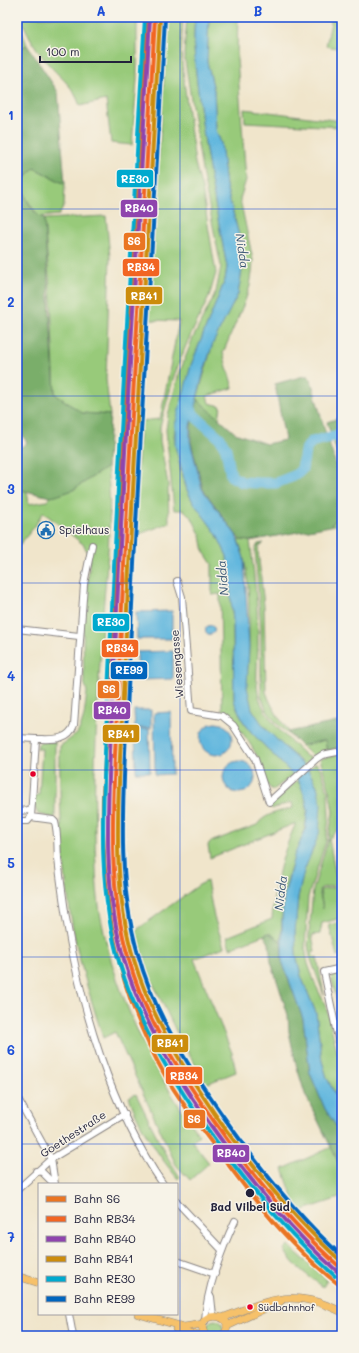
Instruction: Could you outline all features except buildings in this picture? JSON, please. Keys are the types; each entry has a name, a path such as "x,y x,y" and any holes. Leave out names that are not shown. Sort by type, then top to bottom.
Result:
{"main road":[{"path":"17,1276 38,1282"},
{"path":"141,1315 184,1327 204,1322 213,1316 222,1318 266,1301 287,1298 316,1300 342,1312"},
{"path":"223,1336 227,1326 287,1298"},
{"path":"222,1318 227,1326"},
{"path":"169,1324 180,1334 206,1335 204,1322"}],"street":[{"path":"17,738 58,739 66,735 73,728 76,712 79,636 85,575 92,545"},
{"name":"Wiesengasse","path":"177,581 182,597 191,711 222,716 233,725 255,759 269,802 312,762 322,755 342,751"},
{"path":"17,629 79,636"},
{"path":"17,821 28,821 30,817 36,738"},
{"path":"17,810 31,810"},
{"path":"30,817 53,820 56,826 65,912 78,977 100,1049 124,1114 162,1183"},
{"path":"342,968 324,972 342,1058"},
{"path":"17,1097 50,1159 55,1183"},
{"name":"Goethestraße","path":"17,1190 50,1159 124,1114"},
{"path":"36,1171 42,1172 54,1183"},
{"path":"178,1203 222,1250"},
{"path":"204,1322 205,1310 222,1250 234,1220"},
{"path":"178,1261 215,1274"},
{"path":"210,1292 213,1316"},
{"path":"69,1315 73,1336"}],"green space":[{"path":"21,17 137,17 137,80 132,145 111,143 106,100 80,106 71,89 37,50"},
{"path":"168,17 183,17 181,54 187,105 195,163 202,189 216,273 209,297 187,343 174,376 160,427 160,441 168,484 169,523 134,536 140,421 160,419 179,321 148,320"},
{"path":"187,17 195,17 195,61 202,125 227,267 225,280 191,365 174,435 181,473 187,490 193,502 216,533 227,556 233,621 234,701 243,721 252,733 293,775 273,790 265,781 261,764 248,740 222,711 220,594 212,595 212,564 204,552 201,536 192,518 184,510 174,510 166,430 168,415 178,377 192,340 216,292 221,266 203,177 184,54"},
{"path":"209,17 238,17 237,58 246,180 240,199 253,260 250,286 223,353 233,388 207,396 209,403 221,406 219,419 197,399 213,343 238,294 243,264 242,247 226,186 221,143 216,130 214,90 207,62"},
{"path":"326,17 342,17 342,49 326,46 331,22"},
{"path":"17,18 27,45 17,50"},
{"path":"27,45 58,92 65,184 34,168 21,182 35,213 44,219 55,394 82,413 110,415 107,467 73,490 50,497 17,489 17,450 27,443 17,425 17,50"},
{"path":"244,109 342,121 342,127 245,122"},
{"path":"34,168 65,184 64,206 59,215 39,217 26,198 21,182"},
{"path":"106,216 110,257 106,379 110,415 82,413 55,394 51,301 44,219"},
{"path":"308,376 311,380 325,431 342,483 342,513 330,526 250,541 240,540 203,489 191,442 191,426 197,399 235,433 266,444 285,440 275,384"},
{"path":"342,417 342,468 327,422"},
{"path":"107,467 110,506 96,732 95,838 98,898 108,947 126,1004 151,1059 166,1085 199,1135 192,1141 209,1163 190,1180 176,1165 115,1032 103,1038 79,957 69,906 62,838 60,746 77,734 84,716 87,692 84,681 83,630 90,559 84,545 43,512 35,526 17,548 17,489 27,491 29,504 47,501 50,497 73,490"},
{"path":"342,513 342,524 330,526"},
{"path":"238,540 250,541 257,614 257,688 261,703 275,725 306,756 311,758 304,765 262,725 249,702 247,686 249,646 248,592 245,565"},
{"path":"264,543 259,546 258,551 264,606 266,692 276,714 299,743 277,724 267,711 261,696 261,628 255,550 258,544"},
{"path":"342,721 342,747 327,751 325,740 301,746 288,732"},
{"path":"325,740 327,751 313,756 302,746"},
{"path":"42,742 55,742 55,818 38,814 34,806 34,795 39,795 42,749 37,749 38,744"},
{"path":"342,753 342,826 329,839 336,876 342,875 342,884 321,888 319,890 323,909 320,890 342,886 342,918 322,923 320,934 312,935 315,951 312,952 314,958 317,957 324,995 310,957 308,945 313,890 328,840 333,812 329,788 320,759"},
{"path":"316,763 321,769 328,792 329,818 326,841 308,897 305,948 308,964 316,986 326,1006 342,1071 342,1109 327,1078 322,1061 316,1013 301,976 296,954 295,932 298,897 304,871 310,854 317,786 308,770"},
{"path":"297,780 304,792 307,805 307,818 285,889 282,912 281,941 269,933 230,948 227,937 272,919 280,870 296,823 210,858 208,845 210,842 257,825 268,816 293,808 292,802 272,809 269,806"},
{"path":"207,881 214,917 224,947 194,959 232,1053 236,1072 206,1084 176,1031 149,975 135,931 199,885"},
{"path":"342,922 342,954 337,956 329,925"},
{"path":"269,933 281,941 282,961 303,1019 310,1073 325,1109 342,1135 342,1170 305,1094 296,1064 289,1032 288,1015 271,962 269,943 264,935"},
{"path":"342,974 342,1022 331,976"},
{"path":"136,1094 165,1153 180,1177 178,1179 156,1150 138,1119 129,1097"},
{"path":"332,1147 342,1170 342,1197 298,1212 283,1169"},
{"path":"288,1245 327,1280 323,1287 291,1260 284,1249"},
{"path":"212,1320 218,1320 223,1325 221,1334 218,1336 212,1336 207,1331 207,1325"}],"water":[{"name":"Nidda","path":"195,17 209,17 207,62 214,90 216,130 221,143 226,186 242,247 243,264 238,294 213,343 204,371 190,426 190,441 202,489 236,535 244,558 249,646 247,687 252,709 264,727 308,770 317,786 321,803 319,834 304,871 298,897 295,932 296,954 301,976 316,1013 322,1061 327,1078 342,1109 342,1135 325,1109 310,1073 303,1019 282,961 282,919 284,896 294,856 305,831 308,810 306,800 299,781 252,733 243,721 234,701 233,621 227,556 216,533 193,502 187,490 175,446 175,425 191,365 225,280 227,267 202,125 195,61"},
{"path":"172,611 172,639 137,639 136,612"},
{"path":"210,625 215,630 210,635 205,630"},
{"path":"173,651 173,679 138,680 137,652"},
{"path":"134,710 151,710 151,728 135,728"},
{"path":"171,712 172,774 155,775 154,713"},
{"path":"216,723 227,728 232,739 227,750 216,755 205,750 200,739 205,728"},
{"path":"135,729 149,729 150,772 136,772"},
{"path":"239,761 248,764 252,768 255,777 252,786 248,790 239,793 230,790 226,786 223,777 226,768 230,764"}],"waterway":[{"path":"186,405 196,417 220,438 226,449 231,476 242,482 276,483 296,475 302,469 305,451 311,442 342,434"}],"rail line":[{"name":"RE30","path":"145,17 105,753 103,833 105,886 108,913 113,939 128,988 147,1031 169,1071 208,1130 252,1188 300,1242 335,1276"},
{"name":"S6","path":"147,17 103,794 103,832 108,905 114,940 134,1009 148,1043 166,1077 195,1121 266,1213 294,1245 325,1274 342,1287"},
{"name":"RB40","path":"150,17 110,751 108,858 113,911 118,937 132,985 151,1028 173,1069 212,1127 271,1204 304,1240 339,1273"},
{"name":"RB34","path":"155,17 129,476 114,781 113,858 118,909 129,960 136,982 155,1025 177,1066 216,1124 259,1182 307,1236 342,1269"},
{"name":"RB41","path":"160,17 134,477 119,783 118,859 123,910 134,960 141,982 160,1024 183,1065 221,1123 263,1178 293,1213 342,1262"},
{"name":"RE99","path":"165,18 139,475 124,777 123,854 128,904 138,954 153,997 173,1038 197,1078 223,1116 278,1189 309,1224 342,1256"}],"place":[{"name":"Spielhaus","path":"46,530"},
{"name":"Bad Vilbel Süd","path":"250,1193"},
{"name":"Südbahnhof","path":"250,1307"}]}
